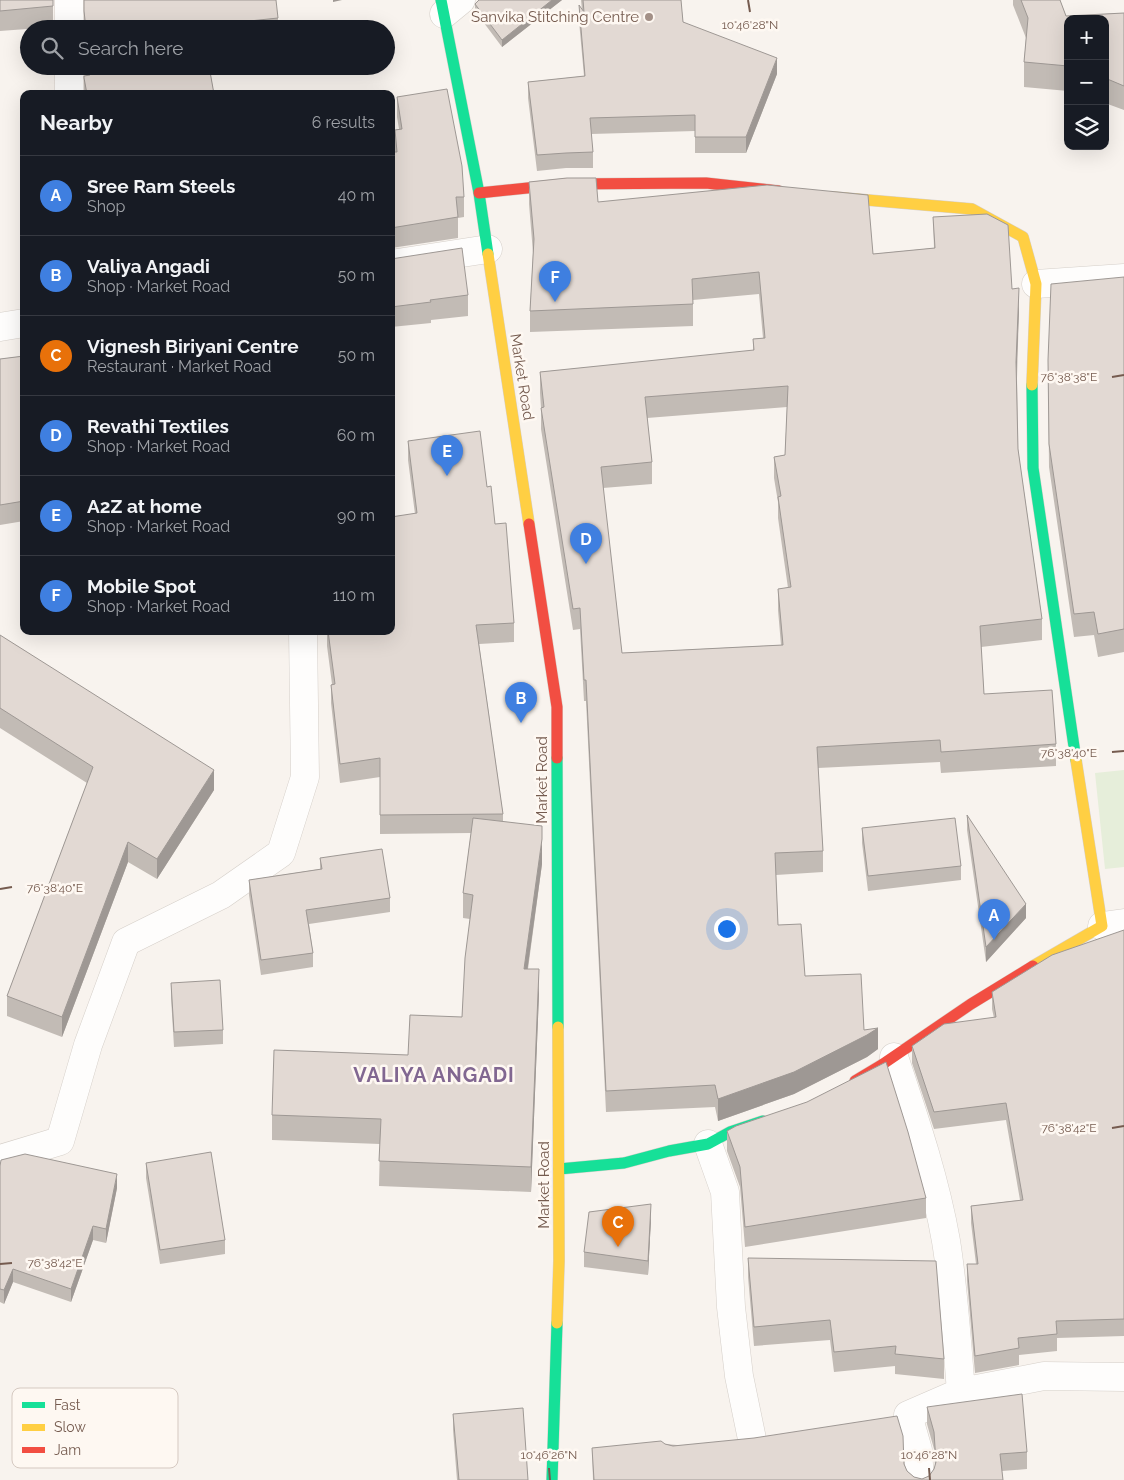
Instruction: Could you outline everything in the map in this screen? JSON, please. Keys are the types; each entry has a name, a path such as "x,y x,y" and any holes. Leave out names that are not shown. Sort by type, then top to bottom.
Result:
{"street":[{"path":"69,0 69,20"},
{"name":"Market Road","path":"449,5 557,707 559,1261 552,1480"},
{"path":"69,90 70,75"},
{"path":"479,193 566,184 706,183 788,192"},
{"path":"816,196 972,209 1023,237 1036,284 1032,384 1033,468 1090,857 1113,924 1030,967 953,1016 875,1070 842,1087"},
{"path":"395,263 488,250"},
{"path":"1036,284 1124,278"},
{"path":"0,327 20,324"},
{"path":"0,1159 60,1142 88,1045 126,942 221,895 281,853 305,777 304,635"},
{"path":"894,1057 923,1144 945,1240 956,1325 961,1392"},
{"path":"559,1169 624,1163 669,1151 708,1144 730,1132 774,1117"},
{"path":"708,1144 725,1192 731,1306 739,1376 762,1438 725,1442"},
{"path":"920,1480 918,1450 898,1417 961,1392 1044,1376 1124,1377"}],"green space":[{"path":"1124,770 1124,867 1105,869 1095,773"}],"building":[{"path":"0,0 53,0 53,6 0,11"},
{"path":"84,0 276,0 278,18 259,20 85,20"},
{"path":"479,0 552,0 502,40 475,4"},
{"path":"583,0 681,0 683,22 777,58 746,137 695,137 695,115 590,118 593,152 537,155 528,82 585,76 579,5 584,12"},
{"path":"1021,0 1060,0 1066,15 1064,15 1064,66 1024,62 1028,18"},
{"path":"1124,13 1124,86 1109,80 1109,15 1085,15"},
{"path":"211,75 213,90 86,90 84,76"},
{"path":"447,89 462,166 464,197 456,197 458,217 395,227 395,152 397,152 395,130 402,129 397,97"},
{"path":"567,178 596,178 598,202 767,185 868,195 873,254 935,248 933,217 987,214 1008,225 1012,289 1019,288 1016,362 1018,449 1042,619 980,626 984,694 1052,690 1056,744 941,752 940,740 817,747 823,851 775,853 778,925 801,924 805,976 861,974 864,1030 878,1028 794,1072 718,1099 715,1085 606,1091 586,680 584,680 580,608 573,609 541,408 544,407 540,372 754,350 753,339 765,338 759,272 692,279 693,304 530,311 534,239 529,182","holes":["788,386 785,455 774,457 781,496 778,497 791,587 778,589 783,645 622,653 601,467 652,462 645,397"]},
{"path":"462,248 468,295 395,306 395,258"},
{"path":"1124,277 1124,629 1098,634 1094,612 1074,614 1049,444 1048,360 1051,284"},
{"path":"20,356 20,502 0,505 0,359"},
{"path":"480,431 487,487 491,486 495,524 506,523 514,623 476,625 503,814 380,815 380,758 340,764 331,685 335,684 329,635 395,635 395,516 417,513 408,441"},
{"path":"0,635 214,770 157,859 128,842 62,1017 7,996 93,767 0,708"},
{"path":"967,815 1026,904 986,947"},
{"path":"473,818 542,826 542,839 524,969 539,969 531,1167 379,1161 381,1119 272,1115 274,1050 408,1055 410,1015 462,1017 465,958 473,895 463,893"},
{"path":"955,818 961,866 868,876 862,828"},
{"path":"382,849 390,898 306,910 313,953 261,960 249,880 322,869 320,858"},
{"path":"1124,930 1124,1319 1056,1321 1057,1334 1018,1338 1019,1348 975,1356 967,1264 978,1264 971,1206 1023,1200 1006,1103 934,1112 912,1046 944,1024 996,1017 992,992 1052,955"},
{"path":"220,980 223,1030 174,1032 171,983"},
{"path":"886,1062 926,1198 745,1227 740,1167 727,1131 736,1126 807,1102"},
{"path":"211,1152 225,1240 160,1250 146,1163"},
{"path":"25,1154 117,1174 106,1229 93,1226 71,1289 13,1269 4,1290 0,1289 1,1160"},
{"path":"651,1204 648,1261 584,1252 589,1212"},
{"path":"748,1258 936,1261 944,1359 895,1354 896,1346 834,1352 830,1320 754,1327"},
{"path":"1022,1394 1027,1452 1000,1454 1003,1480 594,1480 592,1448 661,1441 673,1446 754,1438 897,1416 903,1436 904,1464 907,1471 914,1477 922,1479 929,1476 936,1462 934,1432 927,1407"},
{"path":"523,1408 528,1480 459,1480 453,1414"}],"traffic: fast":[{"path":"441,0 479,193 488,254"},
{"path":"1032,385 1033,468 1076,760"},
{"path":"557,758 558,1027"},
{"path":"559,1169 624,1163 669,1151 708,1144 730,1132 763,1121"},
{"path":"552,1480 557,1323"}],"traffic: slow":[{"path":"832,197 972,209 1023,237 1036,284 1032,385"},
{"path":"488,254 529,524"},
{"path":"1033,966 1102,926 1076,760"},
{"path":"557,1323 559,1261 558,1027"}],"traffic: jam":[{"path":"479,193 566,184 706,183 779,191"},
{"path":"529,524 557,707 557,758"},
{"path":"855,1081 971,1004 1033,966"}],"place":[{"name":"Sanvika Stitching Centre","path":"649,17"},
{"name":"Mobile Spot","path":"555,302"},
{"name":"A2Z at home","path":"447,476"},
{"name":"Revathi Textiles","path":"586,564"},
{"name":"Valiya Angadi","path":"521,723"},
{"name":"Sree Ram Steels","path":"994,940"},
{"name":"Vignesh Biriyani Centre","path":"618,1247"}],"district":[{"name":"VALIYA ANGADI","path":"434,1075"}]}
